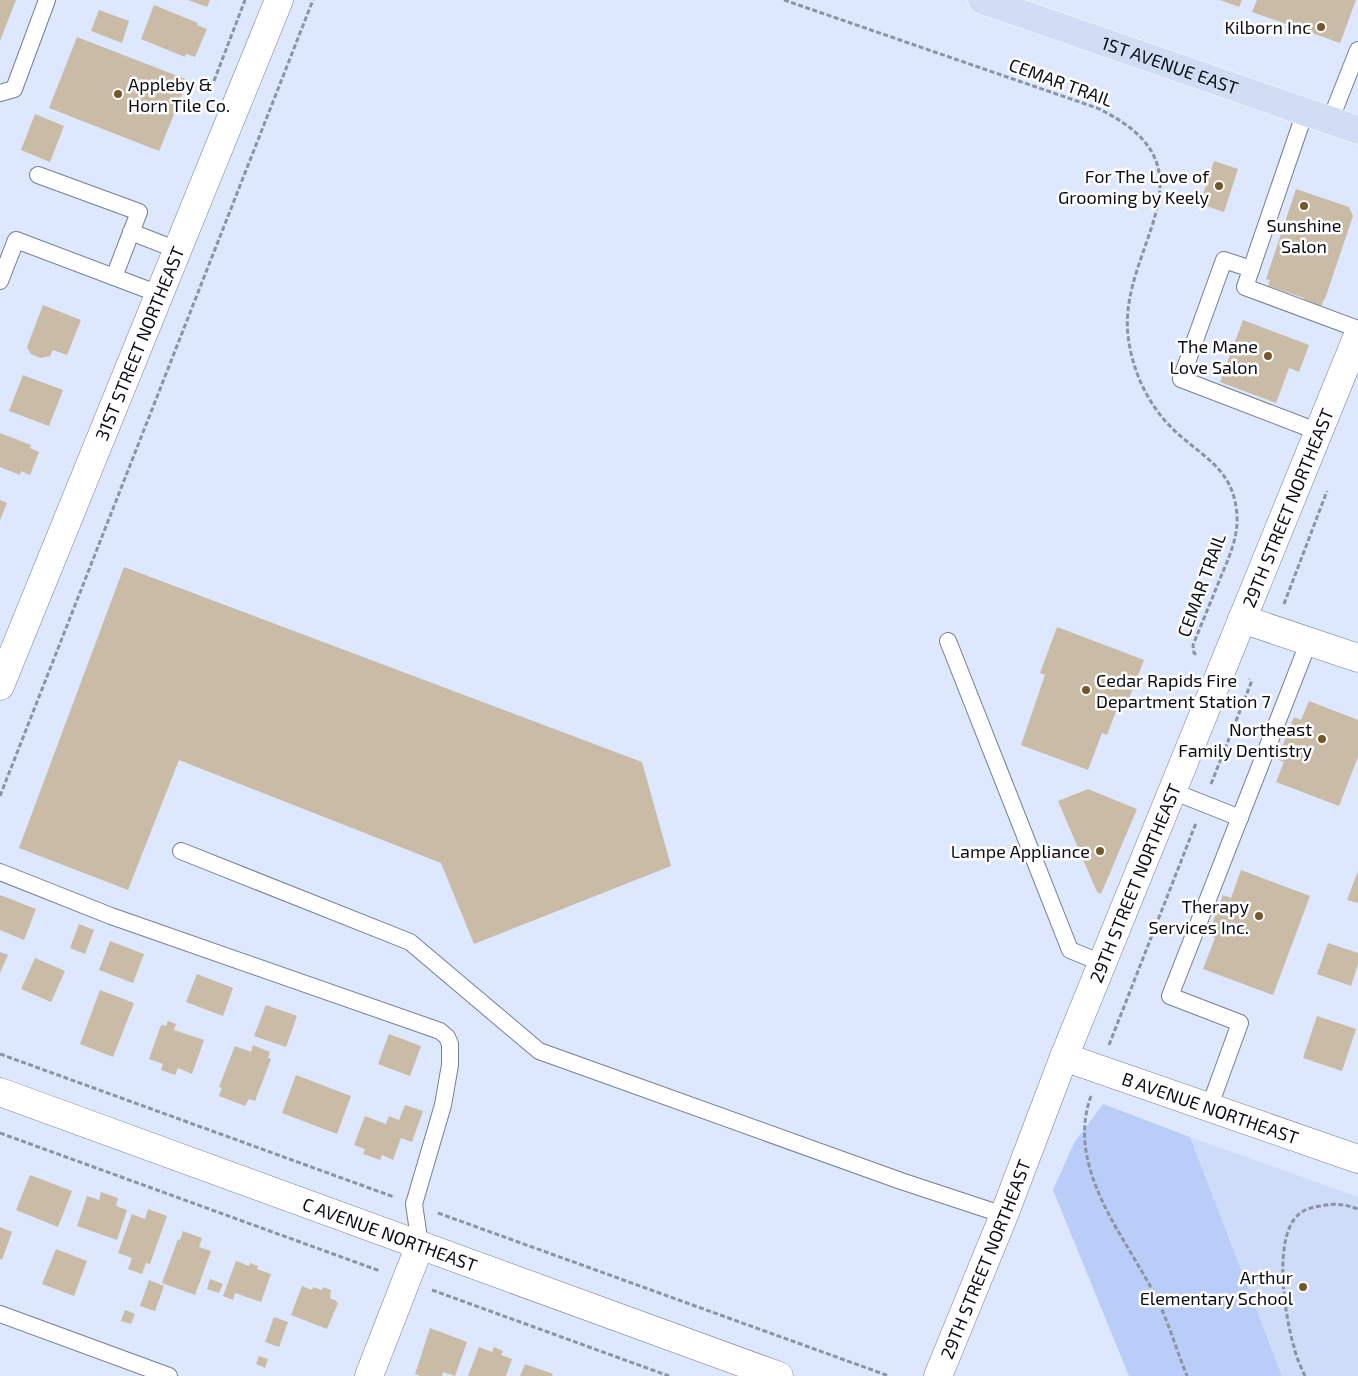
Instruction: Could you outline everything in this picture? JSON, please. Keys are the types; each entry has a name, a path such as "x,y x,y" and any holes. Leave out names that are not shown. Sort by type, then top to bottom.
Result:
{"main road":[{"name":"1ST AVENUE EAST","path":"982,0 1358,130"}],"street":[{"name":"31ST STREET NORTHEAST","path":"0,686 279,0"},
{"name":"29TH STREET NORTHEAST","path":"938,1376 1004,1215 1064,1057 1358,335"},
{"path":"1242,619 1358,658"},
{"name":"B AVENUE NORTHEAST","path":"1064,1057 1358,1159"},
{"name":"C AVENUE NORTHEAST","path":"0,1092 779,1376"},
{"path":"369,1376 420,1245"}],"lane":[{"path":"0,93 14,88 47,0"},
{"path":"1358,50 1318,116 1251,269 1245,287 1358,329"},
{"path":"38,175 139,212 114,277"},
{"path":"131,232 177,250"},
{"path":"0,281 16,240 159,294"},
{"path":"1251,269 1224,260 1181,379 1319,432"},
{"path":"948,641 1070,950 1102,963"},
{"path":"1209,1108 1240,1023 1170,996 1309,641"},
{"path":"1172,791 1240,818"},
{"path":"180,851 410,942 538,1051 901,1181 1004,1215"},
{"path":"0,872 111,916 440,1031 447,1037 450,1044 450,1065 443,1105 414,1204 420,1245"},
{"path":"0,1314 169,1376"}],"path":[{"path":"0,796 313,0"},
{"name":"CEMAR TRAIL","path":"784,0 1097,108 1117,117 1129,126 1149,147 1159,175 1160,196 1128,307 1128,334 1132,360 1140,383 1154,407 1169,425 1219,469 1230,484 1233,489 1238,518 1234,543 1192,649 1194,653 1203,658"},
{"path":"1281,609 1330,483"},
{"path":"1107,1051 1251,684"},
{"path":"0,1054 889,1376"},
{"path":"1090,1098 1086,1107 1084,1135 1092,1178 1100,1198 1156,1296 1187,1376"},
{"path":"0,1133 382,1272"},
{"path":"1304,1376 1293,1347 1284,1302 1282,1270 1284,1244 1298,1215 1312,1207 1336,1203 1358,1209"},
{"path":"432,1290 669,1376"}],"shaded area":[{"path":"1103,1104 1190,1137 1282,1376 1129,1376 1053,1190 1074,1143"},
{"name":"Arthur Elementary School","path":"1190,1137 1358,1197 1358,1376 1282,1376"}],"building":[{"path":"0,0 16,0 0,41"},
{"path":"188,0 210,0 207,7"},
{"path":"1220,0 1242,0 1239,7"},
{"name":"Kilborn Inc","path":"1257,0 1356,0 1340,43 1252,12"},
{"path":"154,5 198,23 197,25 207,29 195,57 186,54 185,57 141,39"},
{"path":"99,10 129,21 122,43 91,31"},
{"name":"Appleby & Horn Tile Co.","path":"77,37 188,80 159,151 49,108"},
{"path":"35,114 64,126 50,162 21,150"},
{"name":"For The Love of Grooming by Keely","path":"1214,161 1238,169 1224,212 1200,204"},
{"path":"1296,189 1349,207 1353,216 1320,310 1302,304 1304,298 1268,286 1270,280 1266,279"},
{"path":"43,305 81,320 67,355 53,350 50,356 40,358 31,354 27,347"},
{"name":"The Mane Love Salon","path":"1243,320 1309,345 1299,372 1289,368 1276,403 1220,382"},
{"path":"23,375 63,390 49,426 9,411"},
{"path":"0,433 31,445 30,448 39,452 30,475 21,471 20,475 0,467"},
{"path":"0,500 7,503 0,520"},
{"path":"124,567 642,762 671,866 474,944 441,863 179,760 128,890 19,848"},
{"name":"Cedar Rapids Fire Department Station 7","path":"1057,627 1144,660 1125,709 1118,706 1107,735 1102,733 1088,770 1021,745 1045,675 1040,673"},
{"name":"Northeast Family Dentistry","path":"1309,701 1358,720 1358,757 1339,806 1276,782 1284,762 1277,759 1294,717 1301,720"},
{"name":"Lampe Appliance","path":"1088,789 1137,809 1101,894 1097,892 1058,801"},
{"name":"Therapy Services Inc.","path":"1241,870 1310,896 1273,995 1203,969 1215,938 1208,935 1223,895 1231,898"},
{"path":"1358,871 1358,903 1347,900"},
{"path":"0,895 36,909 24,940 0,930"},
{"path":"79,924 94,930 85,954 70,948"},
{"path":"110,941 144,954 133,983 99,970"},
{"path":"1328,943 1358,953 1358,964 1351,986 1317,974"},
{"path":"0,952 8,955 0,973"},
{"path":"35,958 65,971 51,1002 21,989"},
{"path":"197,974 233,988 223,1016 186,1002"},
{"path":"100,990 134,1003 113,1057 80,1044"},
{"path":"266,1005 297,1016 286,1047 254,1036"},
{"path":"1317,1016 1356,1029 1342,1071 1303,1058"},
{"path":"168,1021 176,1024 174,1030 204,1040 192,1074 178,1068 175,1075 161,1070 163,1064 149,1059 161,1025 166,1026"},
{"path":"389,1034 421,1046 410,1076 378,1064"},
{"path":"253,1045 270,1052 268,1058 271,1059 255,1101 249,1099 245,1106 219,1096 222,1088 219,1087 235,1046 251,1052"},
{"path":"296,1075 351,1096 337,1134 282,1113"},
{"path":"405,1105 423,1111 412,1142 401,1138 393,1160 382,1155 380,1160 363,1154 365,1149 354,1145 365,1116 386,1124 389,1116 399,1120"},
{"path":"30,1175 72,1191 58,1227 16,1210"},
{"path":"101,1192 118,1198 116,1206 127,1210 117,1240 77,1226 87,1196 99,1200"},
{"path":"148,1209 167,1216 150,1264 146,1263 142,1274 128,1269 132,1258 118,1253 132,1214 145,1219"},
{"path":"0,1227 12,1232 2,1260 0,1259"},
{"path":"183,1231 202,1238 199,1247 211,1251 195,1295 162,1283 178,1239 180,1240"},
{"path":"56,1249 87,1261 74,1296 42,1284"},
{"path":"236,1261 249,1266 250,1263 258,1266 257,1269 271,1274 261,1302 235,1293 233,1300 223,1296"},
{"path":"210,1279 223,1284 219,1293 207,1289"},
{"path":"149,1280 164,1286 155,1311 140,1306"},
{"path":"302,1286 312,1290 313,1287 322,1290 323,1287 331,1290 330,1298 338,1303 327,1329 291,1315"},
{"path":"125,1310 135,1314 131,1324 121,1321"},
{"path":"274,1317 288,1322 279,1347 265,1342"},
{"path":"430,1328 467,1342 455,1376 443,1372 442,1376 420,1376 415,1374"},
{"path":"479,1347 492,1352 494,1347 503,1351 501,1355 512,1359 506,1376 468,1376"},
{"path":"259,1356 268,1359 265,1368 256,1364"},
{"path":"525,1364 553,1374 552,1376 520,1376"}],"place":[{"name":"Kilborn Inc","path":"1321,27"},
{"name":"Appleby & Horn Tile Co.","path":"118,94"},
{"name":"For The Love of Grooming by Keely","path":"1219,186"},
{"name":"Sunshine Salon","path":"1304,206"},
{"name":"The Mane Love Salon","path":"1268,356"},
{"name":"Cedar Rapids Fire Department Station 7","path":"1086,690"},
{"name":"Northeast Family Dentistry","path":"1322,739"},
{"name":"Lampe Appliance","path":"1100,851"},
{"name":"Therapy Services Inc.","path":"1259,916"},
{"name":"Arthur Elementary School","path":"1303,1287"}]}
